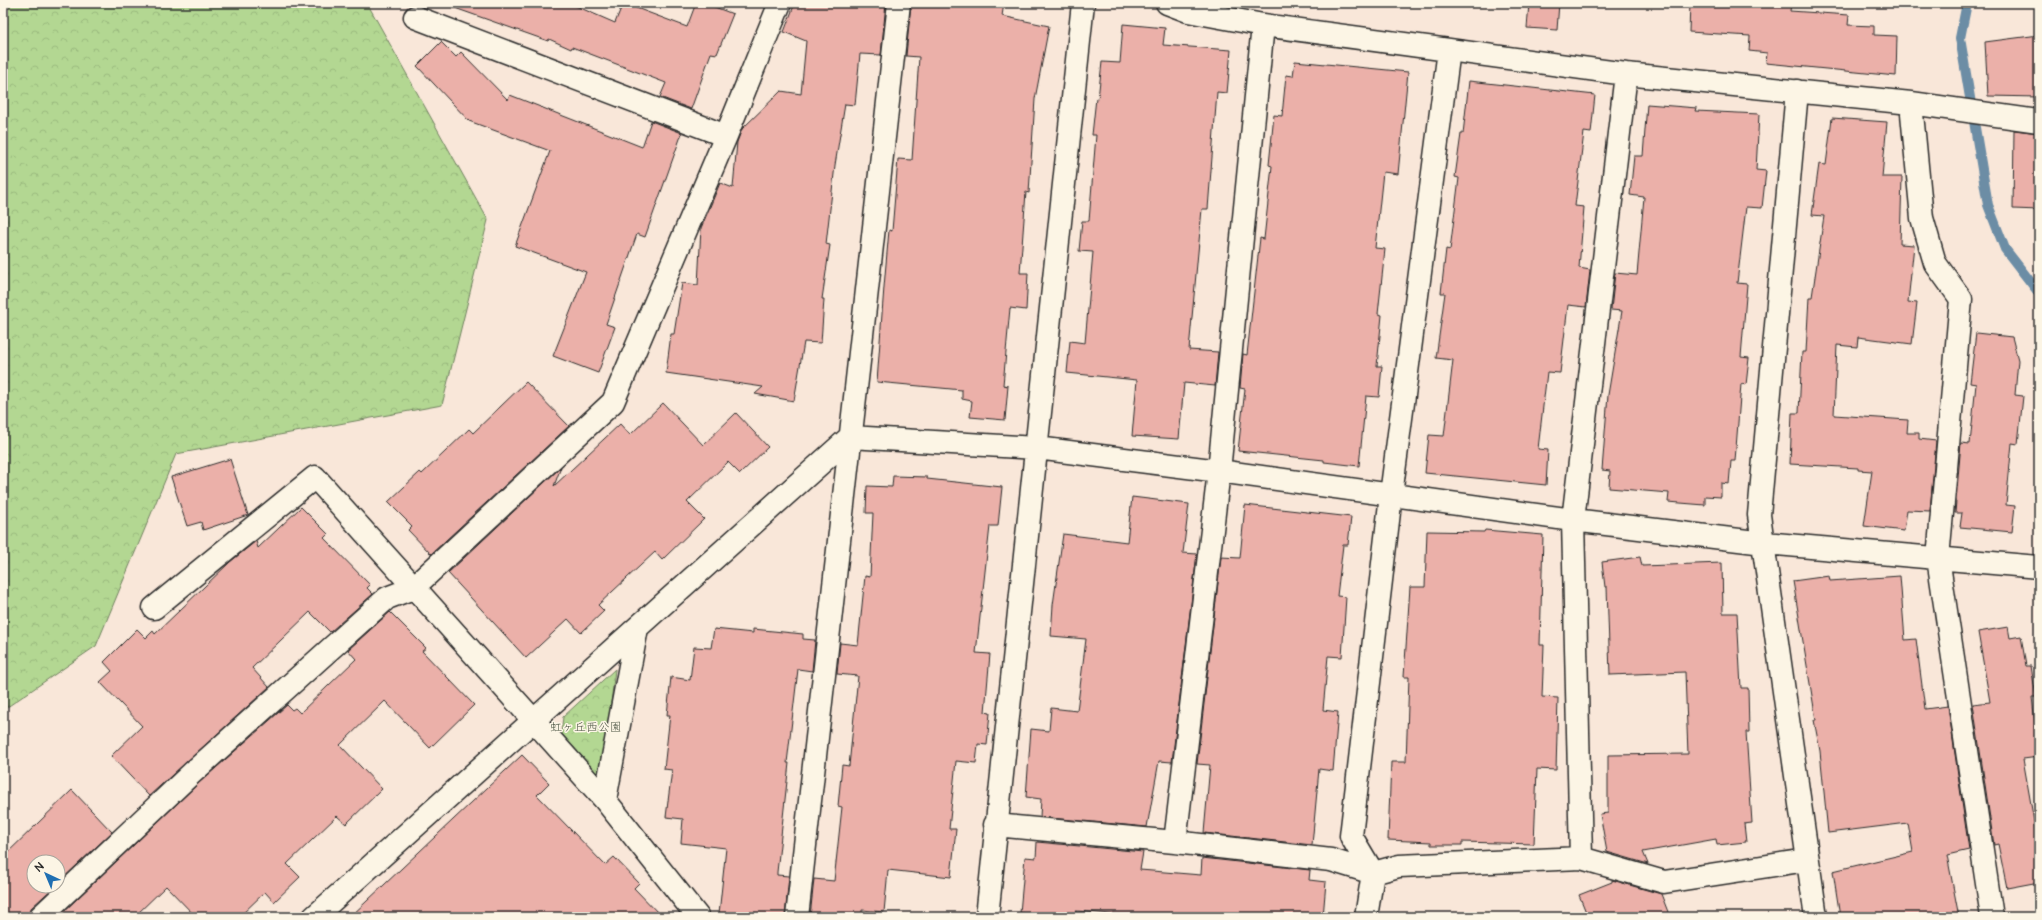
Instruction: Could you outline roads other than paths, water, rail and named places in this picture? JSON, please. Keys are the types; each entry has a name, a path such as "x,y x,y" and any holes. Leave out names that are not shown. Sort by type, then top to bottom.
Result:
{"street":[{"path":"40,917 192,774 387,598 413,588 613,402 726,136 780,3"},
{"path":"798,917 899,3"},
{"path":"987,917 995,825 1037,448 1083,3"},
{"path":"1167,3 1192,7 1263,25 1626,74 1911,103 2039,121"},
{"path":"415,17 726,136"},
{"path":"1175,842 1219,471 1263,25"},
{"path":"1366,917 1373,873 1351,836 1391,495 1449,50"},
{"path":"1581,858 1573,520 1626,74"},
{"path":"1797,91 1759,515 1816,917"},
{"path":"1911,103 1922,218 1935,262 1961,299 1938,558 1992,917"},
{"path":"314,917 534,722 850,437 1037,448 1219,471 1573,520 1764,543 2039,567"},
{"path":"154,608 315,477 413,588 605,800 698,917"},
{"path":"605,800 637,628"},
{"path":"995,825 1175,842 1330,860 1373,873 1399,866 1581,858 1664,882 1807,860"}],"waterway":[{"path":"1967,3 1960,38 1988,205 2005,249 2039,293"}],"park label":[{"name":"虹ヶ丘西公園","path":"586,727"}]}
